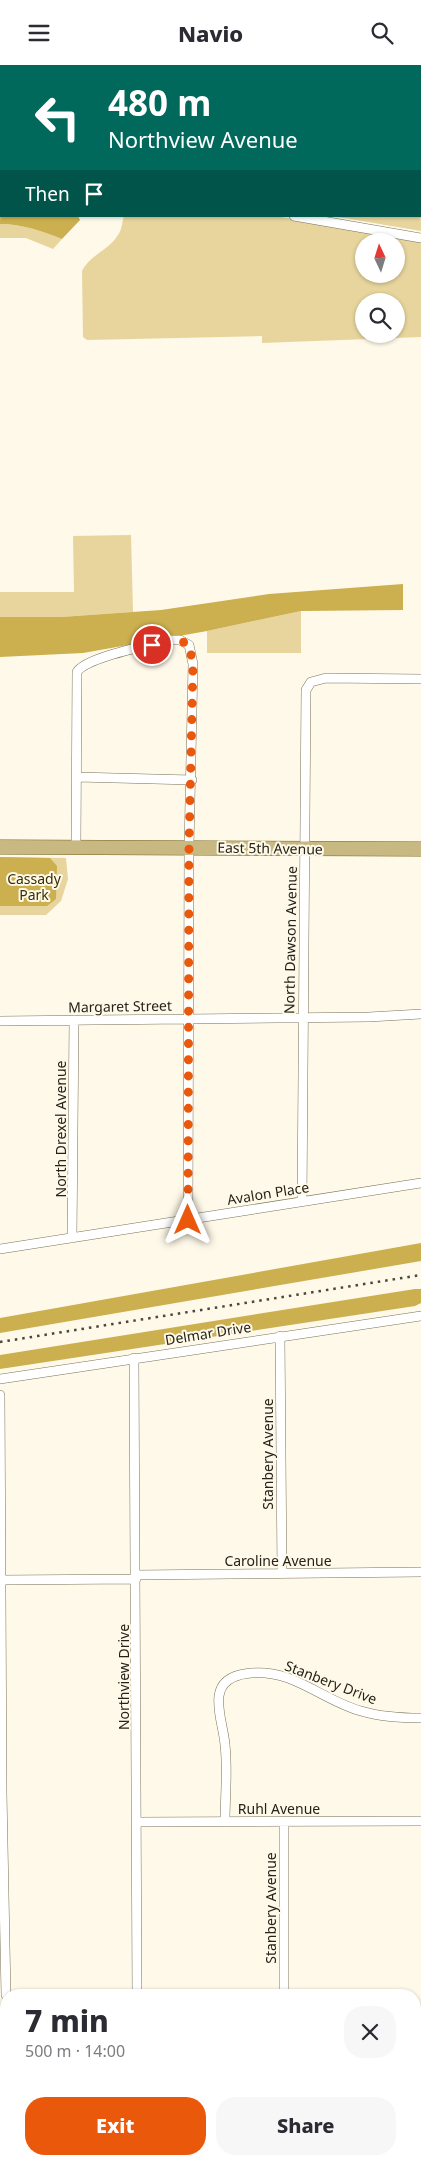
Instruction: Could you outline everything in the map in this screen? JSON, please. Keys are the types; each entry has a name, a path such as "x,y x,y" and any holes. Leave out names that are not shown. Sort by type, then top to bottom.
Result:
{"main road":[{"name":"East 5th Avenue","path":"0,847 421,849"}],"street":[{"path":"300,217 421,238"},
{"path":"76,847 77,678 80,667 94,660 170,640 180,640 189,645 193,664 192,781 189,847 188,1220"},
{"name":"North Dawson Avenue","path":"302,1201 306,690 311,682 326,677 421,679"},
{"path":"77,777 192,781"},
{"name":"Margaret Street","path":"0,1021 303,1018 421,1014"},
{"name":"North Drexel Avenue","path":"72,1238 74,1020"},
{"name":"Avalon Place","path":"0,1249 421,1183"},
{"name":"Delmar Drive","path":"0,1379 280,1335 421,1316"},
{"name":"Stanbery Avenue","path":"280,1335 282,1573"},
{"name":"Northview Drive","path":"134,1358 137,1989"},
{"path":"0,1395 0,1580 6,1989"},
{"name":"Caroline Avenue","path":"0,1580 282,1573 421,1572"},
{"name":"Stanbery Drive","path":"225,1822 225,1747 219,1695 224,1683 231,1678 244,1674 270,1674 288,1678 359,1711 395,1718 421,1717"},
{"name":"Ruhl Avenue","path":"137,1822 421,1821"},
{"name":"Stanbery Avenue","path":"284,1822 284,1989"}],"green space":[{"path":"0,217 78,217 80,220 62,239 24,227 0,224"},
{"path":"124,217 281,217 374,233 355,233 355,283 405,283 405,238 421,241 421,337 405,338 405,293 355,293 355,339 262,343 262,336 87,340 83,337 82,271 85,265 114,240 120,231"},
{"path":"338,217 421,217 421,231"},
{"path":"0,224 24,227 62,239 53,249 26,238 0,238"},
{"path":"131,535 133,612 61,617 0,617 0,592 74,592 73,536"},
{"path":"403,584 403,610 301,611 207,631 83,653 0,657 0,617 61,617 161,610 269,594"},
{"path":"301,611 301,653 207,653 207,631"},
{"name":"Cassady Park","path":"0,857 66,858 68,879 61,901 46,915 0,915"},
{"name":"Cassady Park","path":"0,857 50,858 57,866 56,899 47,906 0,906"},
{"path":"421,1243 421,1261 0,1333 0,1318"},
{"path":"421,1289 421,1303 415,1306 0,1369 0,1355"}],"railway":[{"path":"0,1342 421,1275"}],"route":[{"path":"152,645 170,640 180,640 189,645 193,664 189,847 188,1220"}]}
